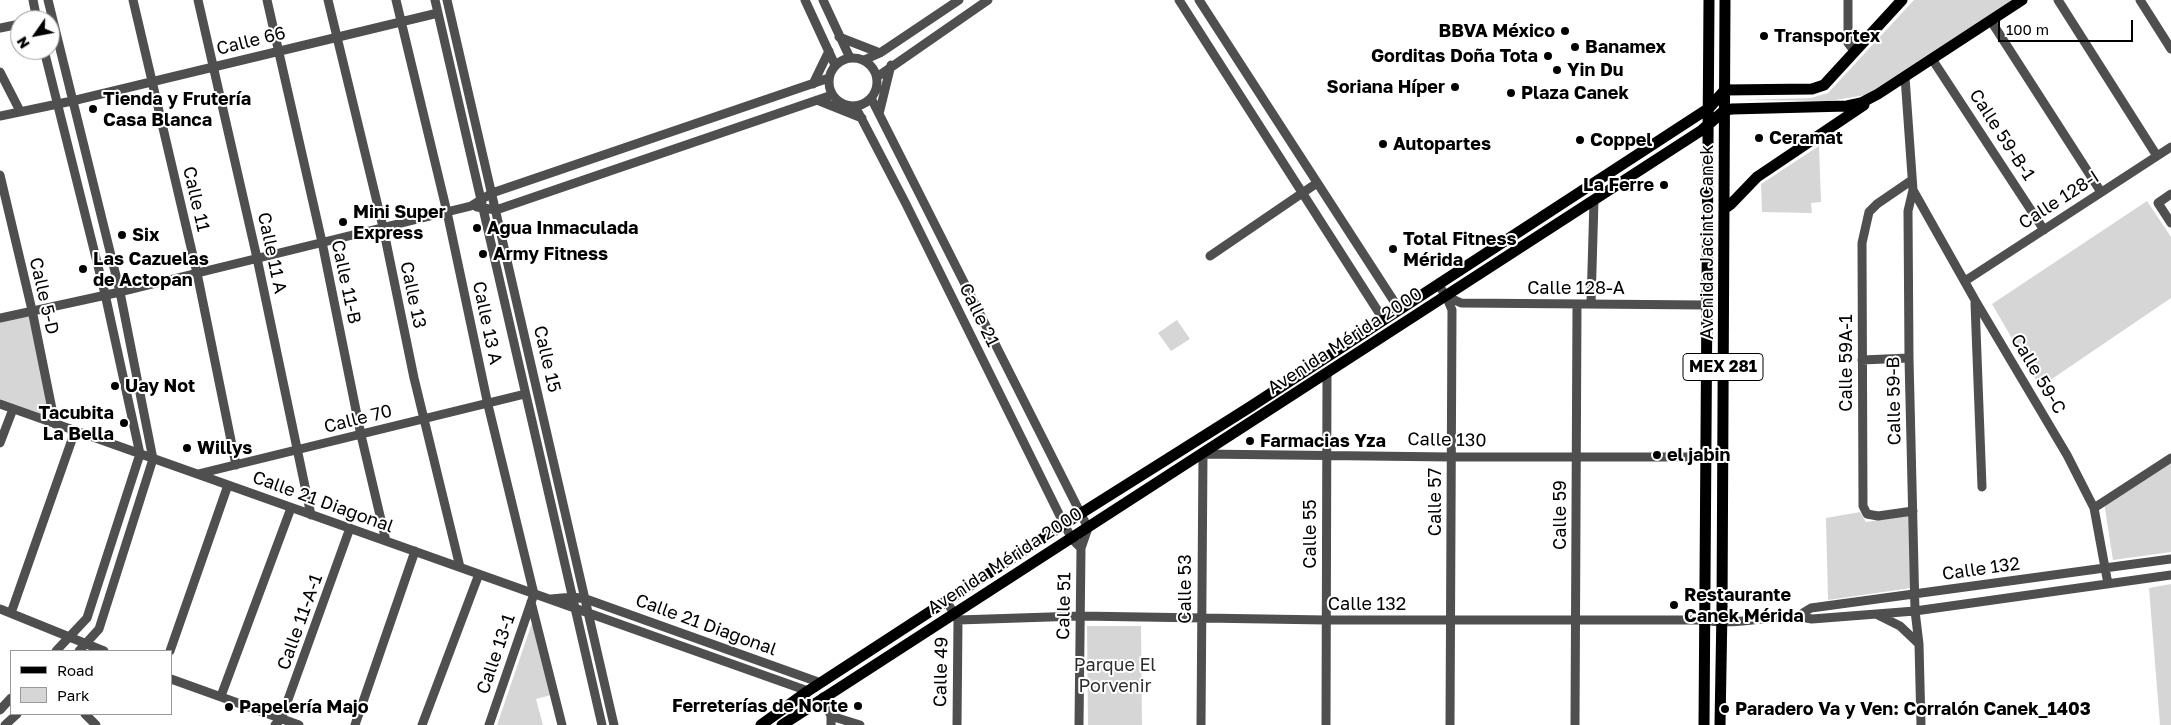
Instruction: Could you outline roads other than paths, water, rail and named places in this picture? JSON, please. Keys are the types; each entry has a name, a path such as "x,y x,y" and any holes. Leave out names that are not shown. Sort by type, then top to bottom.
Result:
{"main road":[{"name":"Avenida Jacinto Canek","path":"1704,725 1709,0"},
{"name":"Avenida Jacinto Canek","path":"1720,725 1723,540 1725,0"},
{"path":"1725,90 1812,89 1824,86 1902,0"},
{"path":"1724,209 1757,177 1878,94 2022,0"},
{"name":"Avenida Mérida 2000","path":"761,725 808,691 1064,524 1195,442 1708,108 1725,90"},
{"path":"1725,110 1847,106 1861,103 1878,94"},
{"name":"Avenida Mérida 2000","path":"782,725 823,697 957,617 1088,528 1708,126 1725,110"},
{"path":"1705,540 1723,540"},
{"path":"1704,672 1720,671"}],"street":[{"path":"48,0 120,292 153,459 99,629 80,650"},
{"name":"Calle 11","path":"133,0 197,273 236,465"},
{"name":"Calle 11 A","path":"198,0 257,258 311,515"},
{"name":"Calle 11-B","path":"266,0 322,242 361,435 386,541"},
{"name":"Calle 13","path":"328,0 382,227 424,420 460,567"},
{"name":"Calle 13 A","path":"396,0 447,212 488,404 562,725"},
{"name":"Calle 15","path":"435,0 602,725"},
{"name":"Calle 15","path":"447,0 614,725"},
{"path":"805,0 835,66"},
{"path":"823,0 850,58"},
{"path":"864,60 874,70 876,77 875,91 866,102 855,106 845,104 832,95 829,78 835,66 850,58 864,60 880,53 959,0"},
{"path":"876,77 988,0"},
{"path":"1179,0 1383,319"},
{"path":"1199,0 1399,309"},
{"path":"1848,0 1848,43 1855,52"},
{"path":"2058,0 2157,156"},
{"path":"2140,0 2171,49"},
{"name":"Calle 66","path":"0,116 72,101 438,13"},
{"path":"1991,20 2101,192"},
{"path":"839,37 880,53"},
{"path":"813,84 829,51"},
{"name":"Calle 59-B-1","path":"1932,59 2044,230"},
{"path":"46,60 105,294 140,454 88,618 57,650"},
{"path":"879,114 891,65"},
{"path":"0,72 20,111"},
{"name":"Calle 59-B","path":"1905,77 1913,190 1908,211 1908,358 1915,611 1919,644 1921,725"},
{"path":"0,318 120,292 472,206 492,193 829,78"},
{"path":"472,206 496,210 832,95"},
{"name":"Calle 21","path":"871,98 1088,528"},
{"path":"817,100 862,118"},
{"name":"Calle 21","path":"855,106 1072,539"},
{"path":"658,136 662,153"},
{"name":"Calle 128-I","path":"1965,281 2171,147"},
{"name":"Calle 5-D","path":"0,175 32,310 55,424"},
{"name":"Calle 59A-1","path":"1912,180 1876,204 1869,212 1862,243 1862,360 1863,506 1867,514 1878,516 1913,511"},
{"path":"1210,256 1317,183"},
{"name":"Calle 59-C","path":"1913,190 1975,300 2067,454 2094,508 2108,584"},
{"path":"2171,194 2158,203 2171,223"},
{"path":"1591,304 1594,200"},
{"name":"Calle 57","path":"1438,284 1452,310 1450,725"},
{"name":"Calle 128-A","path":"1446,296 1461,303 1707,305"},
{"path":"1975,300 1982,487"},
{"path":"959,311 974,304"},
{"name":"Calle 59","path":"1575,725 1577,622 1577,304"},
{"path":"1862,360 1908,358"},
{"name":"Calle 55","path":"1326,725 1327,374"},
{"name":"Calle 70","path":"198,474 525,394"},
{"name":"Calle 21 Diagonal","path":"0,404 460,567 532,598 550,600 572,597 586,599 821,683"},
{"path":"0,443 13,409"},
{"path":"10,613 75,431"},
{"path":"1195,442 1203,454"},
{"name":"Calle 130","path":"1203,454 1451,457 1706,457"},
{"name":"Calle 53","path":"1201,725 1203,454"},
{"path":"2094,508 2171,458"},
{"path":"170,650 228,485"},
{"path":"221,696 291,508"},
{"name":"Calle 11-A-1","path":"278,722 350,528"},
{"name":"Calle 51","path":"1079,725 1081,548 1088,528"},
{"name":"Calle 51","path":"1072,539 1081,548"},
{"path":"355,725 415,551"},
{"name":"Calle 132","path":"1798,616 1811,608 2171,559"},
{"path":"422,725 479,574"},
{"name":"Calle 132","path":"957,617 1080,616 1202,620 1577,622 1704,620 1722,623 1798,616 1812,619 1915,611 2171,575"},
{"name":"Calle 13-1","path":"489,725 532,598"},
{"name":"Calle 21 Diagonal","path":"550,600 808,691"},
{"path":"947,602 957,617"},
{"path":"0,609 71,636 101,650"},
{"path":"1876,614 1900,626 1919,644"},
{"name":"Calle 49","path":"957,617 957,725"},
{"path":"172,679 221,696 278,722 299,725"},
{"path":"823,697 831,720 860,725"},
{"path":"0,710 10,699"},
{"path":"5,725 16,715"},
{"path":"86,715 96,725"}],"place":[{"name":"BBVA México","path":"1565,31"},
{"name":"Transportex","path":"1764,36"},
{"name":"Banamex","path":"1575,47"},
{"name":"Gorditas Doña Tota","path":"1548,56"},
{"name":"Yin Du","path":"1557,70"},
{"name":"Soriana Híper","path":"1455,87"},
{"name":"Plaza Canek","path":"1511,93"},
{"name":"Tienda y Frutería Casa Blanca","path":"93,109"},
{"name":"Ceramat","path":"1759,138"},
{"name":"Coppel","path":"1580,140"},
{"name":"Autopartes","path":"1383,144"},
{"name":"La Ferre","path":"1664,185"},
{"name":"Mini Super Express","path":"343,222"},
{"name":"Agua Inmaculada","path":"477,228"},
{"name":"Six","path":"122,235"},
{"name":"Total Fitness Mérida","path":"1393,249"},
{"name":"Army Fitness","path":"483,254"},
{"name":"Las Cazuelas de Actopan","path":"83,269"},
{"name":"Uay Not","path":"115,386"},
{"name":"Tacubita La Bella","path":"124,423"},
{"name":"Farmacias Yza","path":"1250,441"},
{"name":"Willys","path":"187,448"},
{"name":"el jabin","path":"1657,455"},
{"name":"Restaurante Canek Mérida","path":"1674,605"},
{"name":"Ferreterías de Norte","path":"858,706"},
{"name":"Papelería Majo","path":"229,707"},
{"name":"Paradero Va y Ven: Corralón Canek_1403","path":"1725,709"}],"park label":[{"name":"Parque El Porvenir","path":"1115,675"}]}
